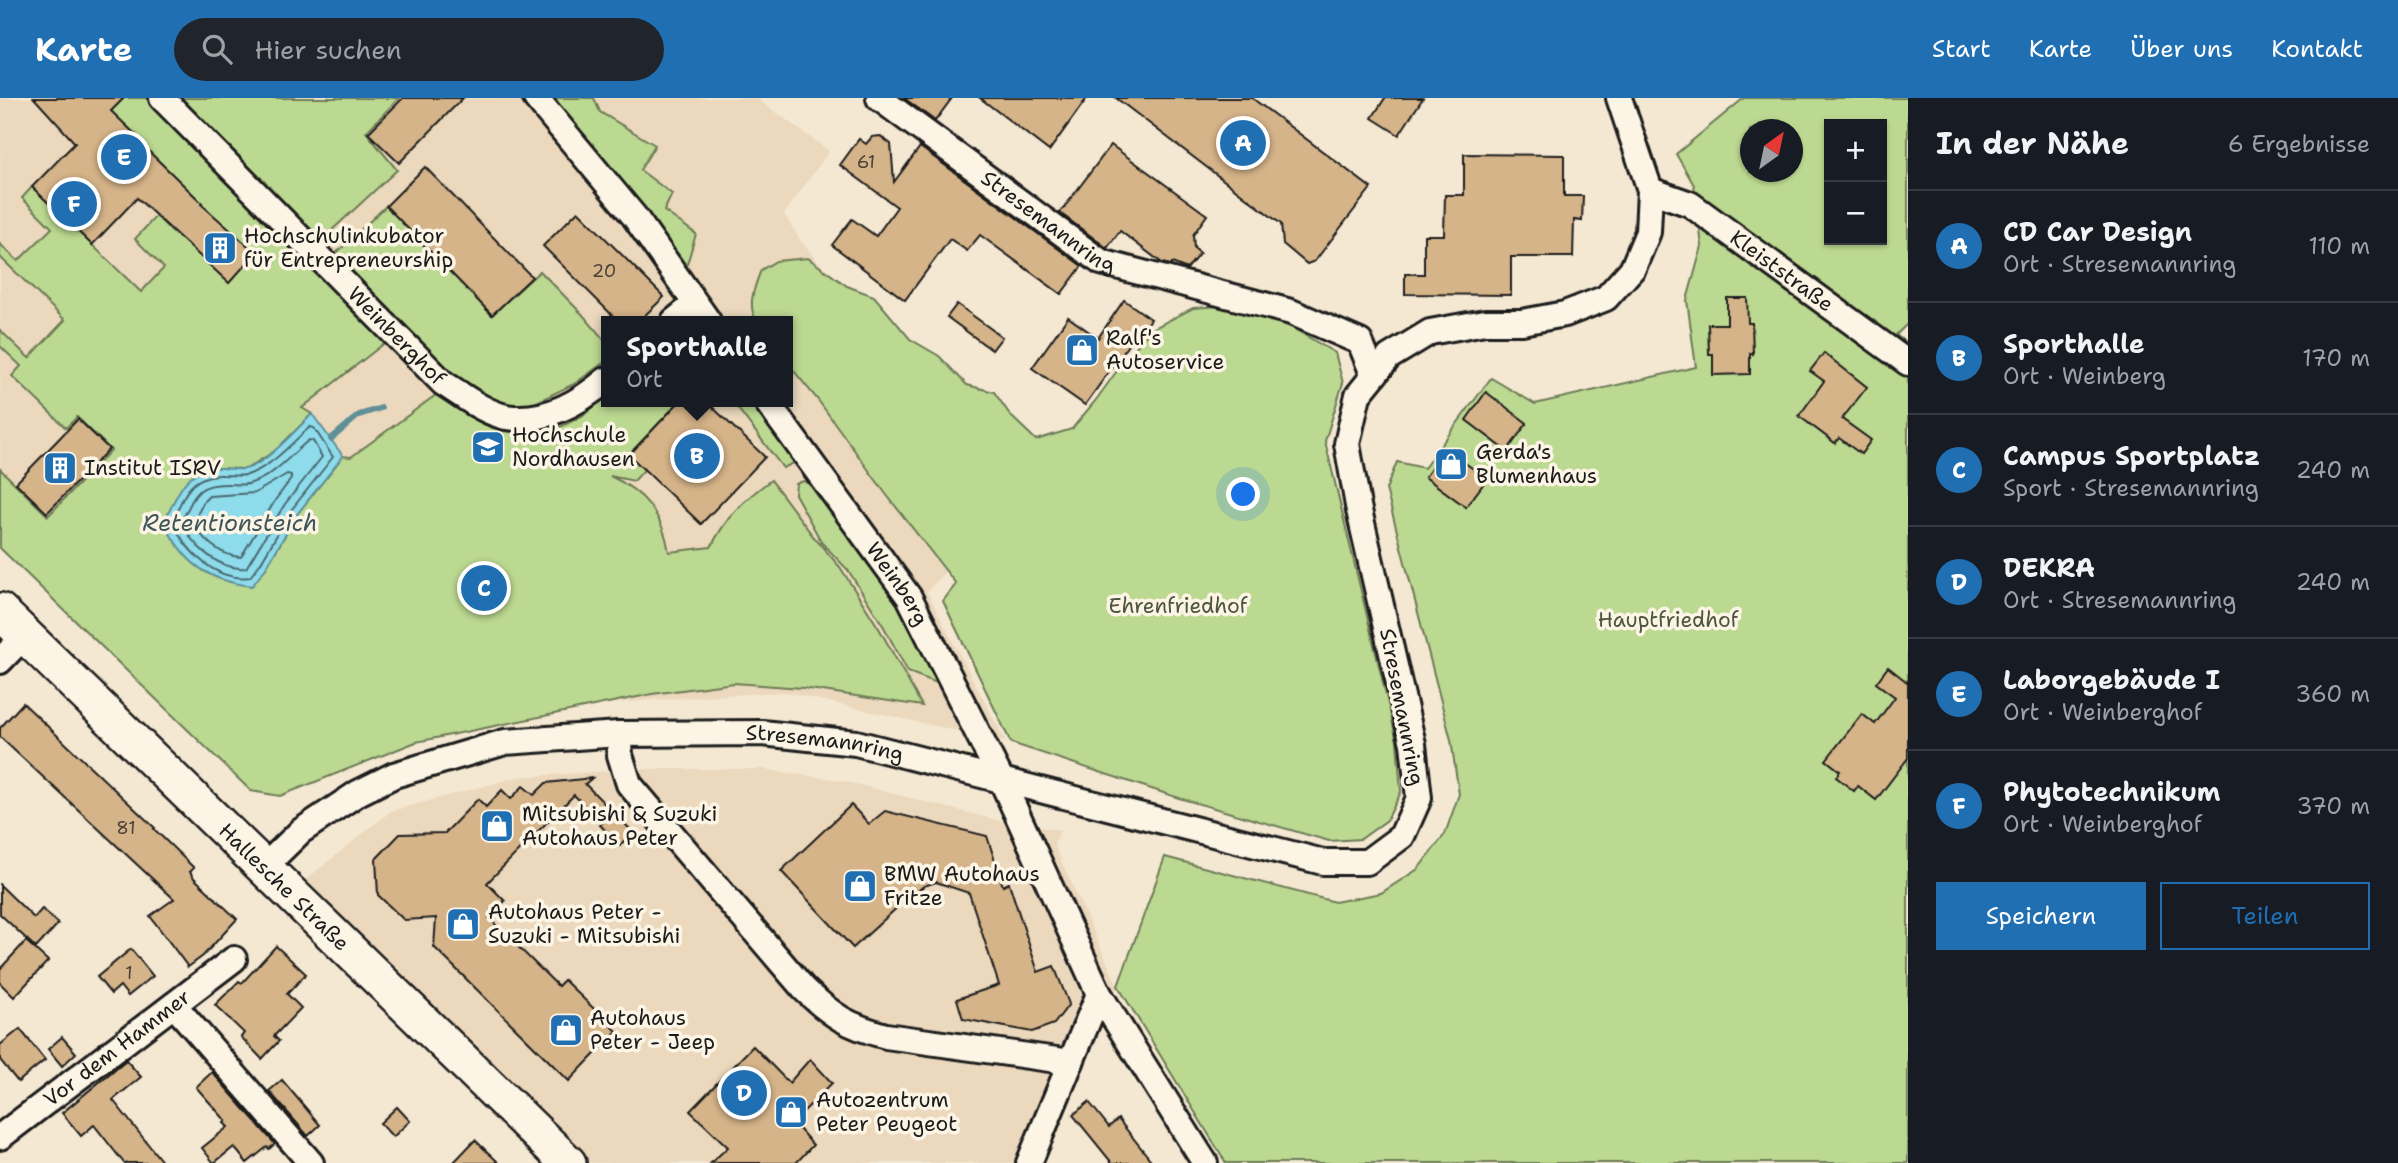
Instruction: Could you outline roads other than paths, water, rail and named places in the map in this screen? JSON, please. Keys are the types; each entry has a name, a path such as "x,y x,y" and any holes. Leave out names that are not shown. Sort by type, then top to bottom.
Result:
{"main road":[{"name":"Hallesche Straße","path":"0,611 568,1163"}],"street":[{"name":"Weinberghof","path":"162,98 443,383 478,405 504,416 525,418 571,405 601,384"},
{"path":"536,98 634,216 702,312"},
{"name":"Stresemannring","path":"878,98 1101,262 1291,312 1360,341 1373,374"},
{"name":"Stresemannring","path":"264,867 301,831 358,793 394,775 505,742 619,734 762,733 856,743 1323,862 1367,862 1402,836 1419,798 1413,744 1358,506 1347,444 1358,395 1389,357 1430,332 1485,322 1522,322 1554,316 1606,298 1633,268 1648,232 1650,190 1619,98"},
{"name":"Kleiststraße","path":"1650,190 1690,204 1908,363"},
{"name":"Weinberg","path":"771,407 909,597 1002,781 1099,994 1205,1163"},
{"path":"0,661 25,635"},
{"path":"619,734 620,755 629,784 803,989 828,1012 859,1029 886,1036 1070,1062"},
{"name":"Vor dem Hammer","path":"0,1136 234,959"},
{"path":"1029,1163 1099,994"},
{"path":"174,1005 311,1163"}],"water":[{"name":"Retentionsteich","path":"312,414 343,456 298,513 266,568 252,586 222,580 198,567 179,548 164,522 187,480 202,470 245,469 253,466 280,446"}],"waterway":[{"path":"331,439 359,415 381,408"}],"place":[{"name":"CD Car Design","path":"1243,143"},
{"name":"Laborgebäude I","path":"124,157"},
{"name":"Phytotechnikum","path":"74,204"},
{"name":"Hochschulinkubator für Entrepreneurship","path":"220,248"},
{"name":"Ralf's Autoservice","path":"1082,350"},
{"name":"Hochschule Nordhausen","path":"488,447"},
{"name":"Sporthalle","path":"697,456"},
{"name":"Gerda's Blumenhaus","path":"1451,464"},
{"name":"Institut ISRV","path":"60,468"},
{"name":"Campus Sportplatz","path":"484,588"},
{"name":"Mitsubishi & Suzuki Autohaus Peter","path":"497,826"},
{"name":"BMW Autohaus Fritze","path":"860,886"},
{"name":"Autohaus Peter - Suzuki - Mitsubishi","path":"463,924"},
{"name":"Autohaus Peter - Jeep","path":"566,1030"},
{"name":"DEKRA","path":"744,1093"},
{"name":"Autozentrum Peter Peugeot","path":"791,1112"}],"park label":[{"name":"Ehrenfriedhof","path":"1178,606"},
{"name":"Hauptfriedhof","path":"1668,620"}]}
